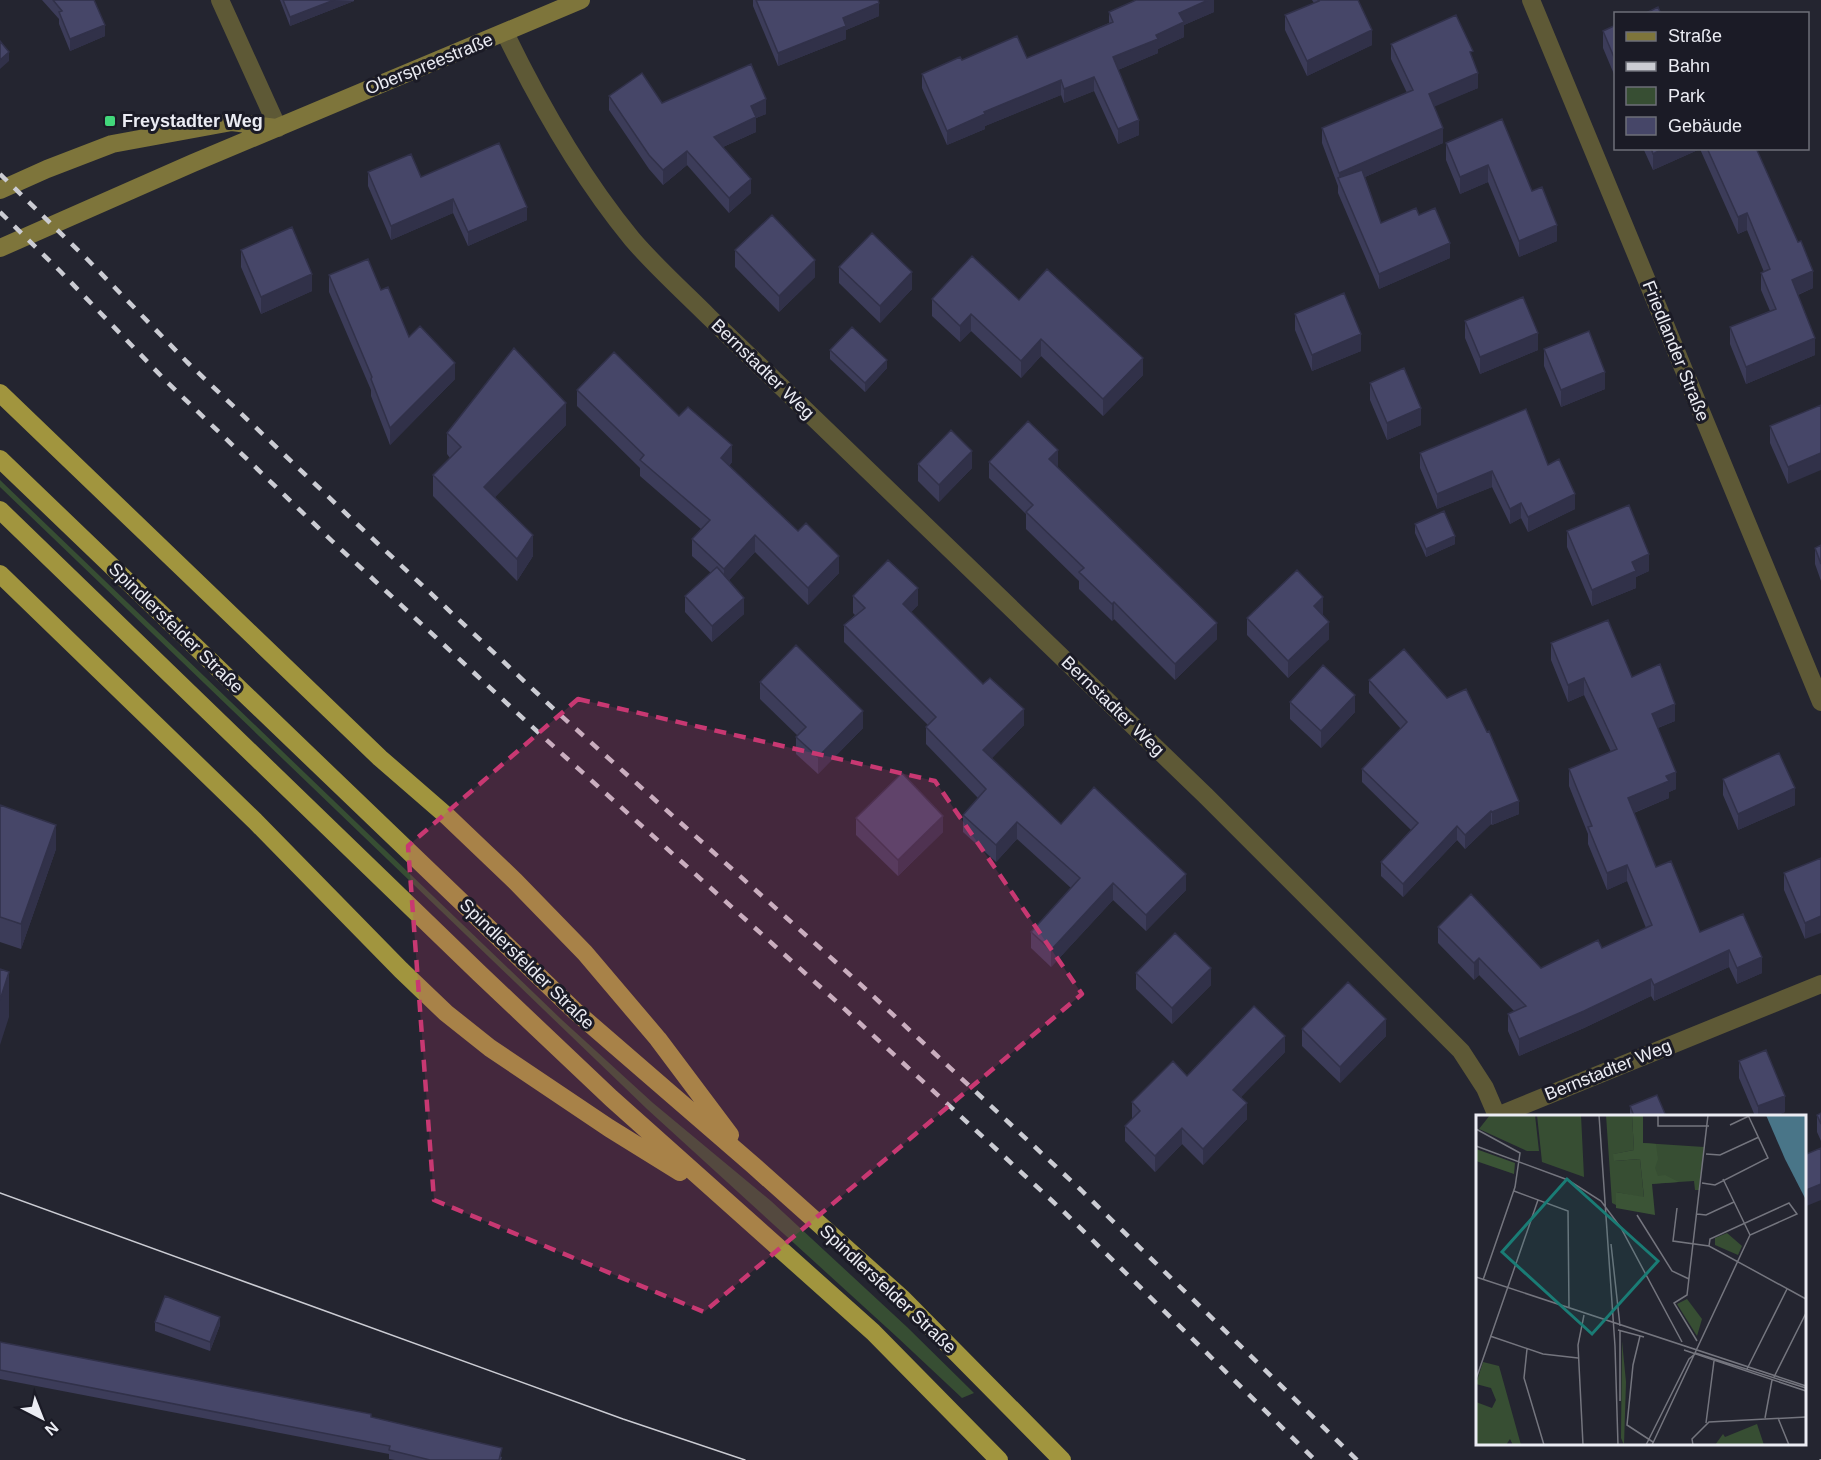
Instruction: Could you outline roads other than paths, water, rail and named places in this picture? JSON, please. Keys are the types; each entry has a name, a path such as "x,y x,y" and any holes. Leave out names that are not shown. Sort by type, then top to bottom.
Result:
{"highway":[{"path":"0,393 380,758 448,817 585,953 658,1039 753,1165"},
{"name":"Spindlersfelder Straße","path":"0,459 574,1011 753,1165 903,1299 1062,1460"},
{"name":"Spindlersfelder Straße","path":"0,510 611,1098 873,1332 997,1458"},
{"path":"0,574 255,821 446,1013 500,1055 609,1128 720,1197"}],"main road":[{"name":"Oberspreestraße","path":"0,248 194,163 581,0"},
{"path":"0,190 112,144 232,122 278,129"}],"street":[{"path":"220,0 278,129"},
{"name":"Friedlander Straße","path":"1531,0 1821,702"},
{"name":"Bernstadter Weg","path":"505,33 536,96 585,175 633,239 709,317 1206,796 1461,1052 1485,1088 1497,1115"},
{"name":"Bernstadter Weg","path":"1499,1115 1821,984"}],"tram line":[{"path":"0,1193 623,1419 745,1460"}],"railway":[{"path":"0,174 187,362 357,524 557,712 858,982 1081,1190 1357,1460"},
{"path":"0,212 166,381 332,541 541,735 837,1002 1062,1210 1315,1460"}],"place":[{"name":"Freystadter Weg","path":"110,121"}]}
